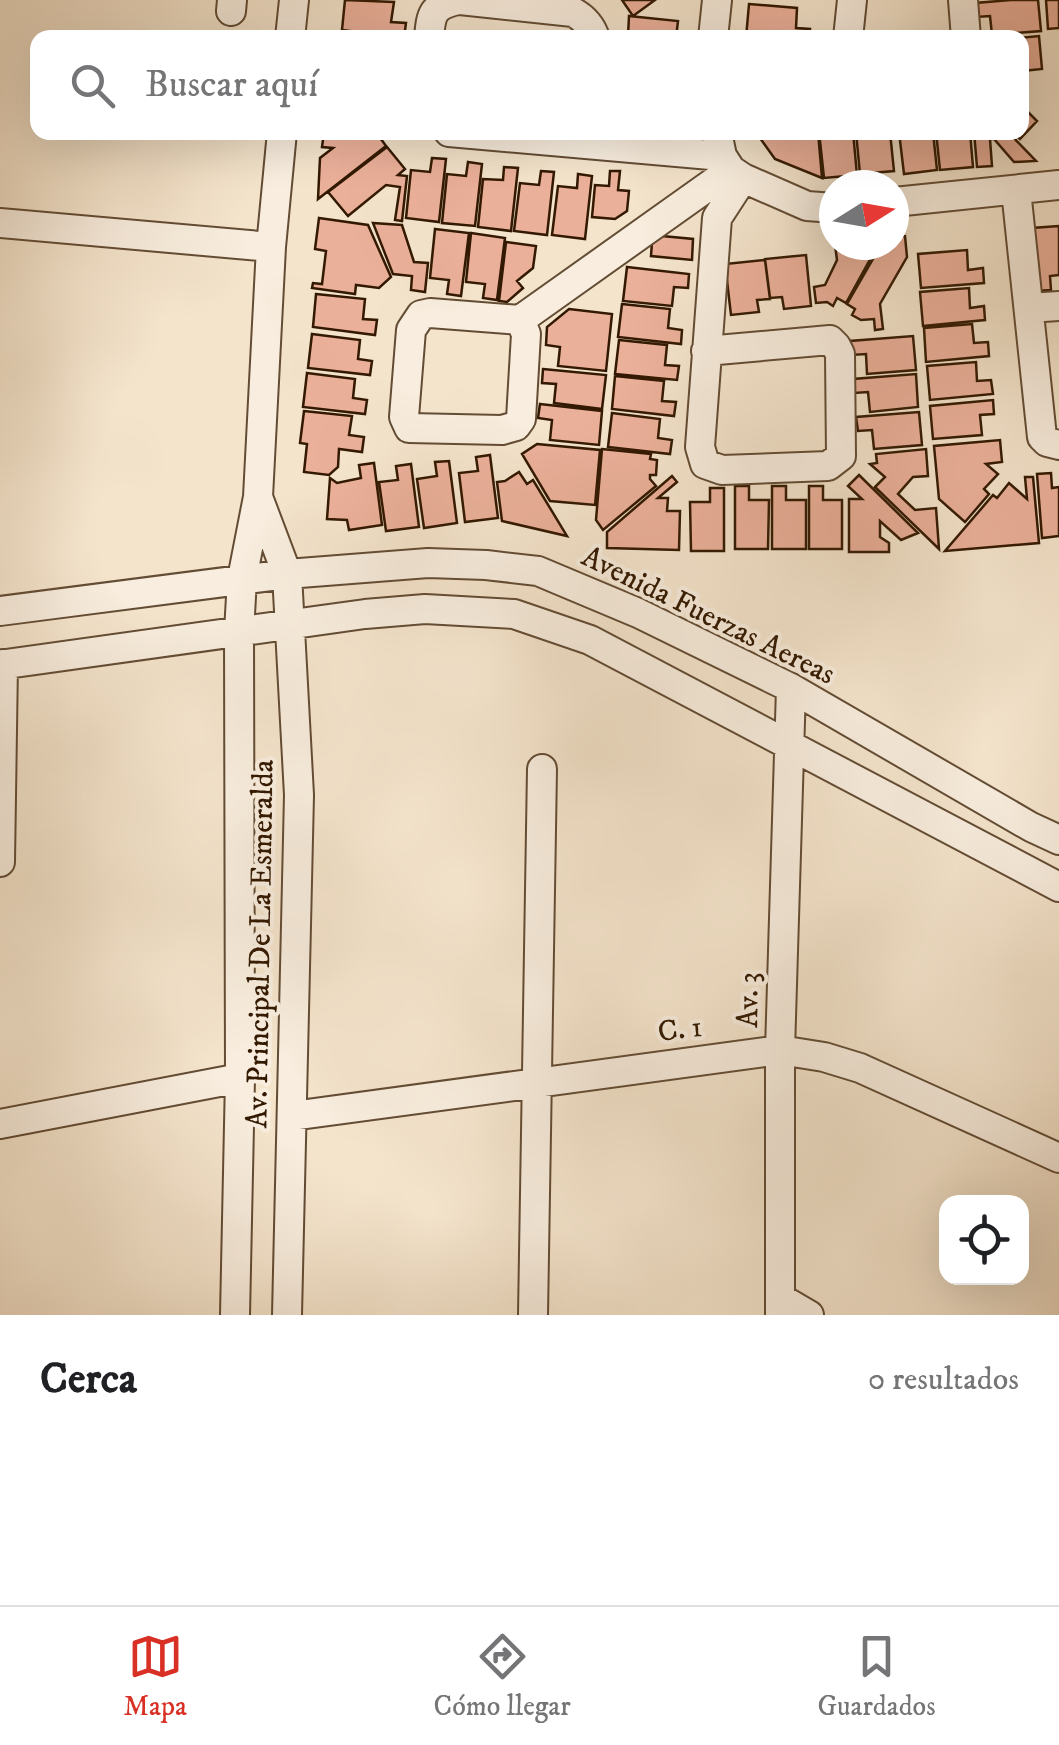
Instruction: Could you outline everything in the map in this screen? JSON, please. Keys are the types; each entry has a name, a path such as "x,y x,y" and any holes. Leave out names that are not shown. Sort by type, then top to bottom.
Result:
{"street":[{"path":"291,30 294,0"},
{"path":"429,30 431,15 459,0 572,12 592,30"},
{"path":"715,30 717,0"},
{"path":"849,30 852,0"},
{"path":"963,0 965,30"},
{"name":"Av. Principal De La Esmeralda","path":"235,1315 240,1078 239,632 242,579 258,497 271,246 281,140"},
{"path":"592,140 728,159 807,206 819,207"},
{"path":"520,320 526,334 521,419 516,426 502,430 409,428 404,417 411,330 421,315 520,320 728,159"},
{"path":"706,351 830,340 840,354 841,456 828,466 722,470 706,464 700,447 706,351 717,218 728,159"},
{"path":"909,201 1059,185"},
{"path":"1016,190 1042,436 1059,445"},
{"path":"0,223 271,246"},
{"path":"1029,308 1059,306"},
{"name":"Av. Principal De La Esmeralda","path":"258,497 287,574 299,794 287,1315"},
{"name":"Avenida Fuerzas Aereas","path":"0,611 242,579 428,563 486,564 538,571 638,613 790,688 1059,840"},
{"path":"0,862 2,664 365,614 425,610 514,614 590,640 1059,887"},
{"name":"Av. 3","path":"780,1306 780,1050 790,688"},
{"path":"532,1315 542,769"},
{"name":"C. 1","path":"292,1116 780,1050 860,1068 1059,1158"},
{"path":"0,1124 240,1078"},
{"path":"780,1306 810,1315"}],"building":[{"path":"345,0 394,2 391,22 406,23 405,30 342,30"},
{"path":"622,0 655,0 633,16"},
{"path":"1038,0 1041,31 991,30 990,16 976,17 975,3"},
{"path":"1046,0 1059,0 1059,28 1048,29"},
{"path":"749,4 797,8 796,28 810,29 810,30 747,30"},
{"path":"629,16 678,21 677,30 628,30"},
{"path":"1039,36 1042,69 1029,70 1029,37"},
{"path":"1029,113 1037,121 1029,129"},
{"path":"323,140 382,140 386,146 318,199 320,158 333,148 322,147"},
{"path":"761,140 819,140 819,177 775,159"},
{"path":"820,140 854,140 857,170 823,170"},
{"path":"857,140 891,140 894,170 860,170"},
{"path":"900,140 934,140 937,170 909,173 904,170"},
{"path":"937,140 971,140 973,167 940,170"},
{"path":"975,140 990,140 992,166 977,167"},
{"path":"995,140 1016,140 1036,161 1014,162"},
{"path":"387,147 405,169 398,175 407,176 402,221 395,220 400,187 386,185 348,216 328,192"},
{"path":"432,158 446,159 439,222 406,218 411,170 430,172"},
{"path":"468,162 482,164 475,226 442,223 447,174 466,176"},
{"path":"504,167 518,168 511,231 478,227 483,179 503,180"},
{"path":"541,171 554,172 547,235 514,231 520,183 539,185"},
{"path":"610,171 620,171 618,190 629,191 627,211 615,219 592,217 595,185 609,186"},
{"path":"578,174 592,176 585,239 552,235 558,186 577,188"},
{"path":"319,218 368,225 391,277 379,288 356,285 355,294 312,288 313,283 322,284 326,251 315,249"},
{"path":"373,223 402,225 414,262 428,263 425,292 411,290 412,276 393,274"},
{"path":"1059,226 1059,275 1050,276 1051,290 1036,291 1032,228"},
{"path":"435,229 469,233 461,296 447,294 449,280 430,278"},
{"path":"471,233 505,238 497,300 483,298 485,284 466,282"},
{"path":"662,236 693,239 692,260 651,256 652,242"},
{"path":"506,242 536,246 533,268 517,281 523,288 507,302 499,301"},
{"path":"967,250 968,270 983,268 984,283 921,288 918,254"},
{"path":"806,255 811,306 784,309 782,297 770,298 765,259"},
{"path":"765,260 770,299 757,300 759,312 731,315 725,264"},
{"path":"837,260 870,260 846,303 837,298 833,306 816,303 814,287 825,285"},
{"path":"872,260 905,260 880,304 883,329 875,330 874,319 861,320 852,315 855,309 847,304"},
{"path":"627,267 689,274 688,288 674,287 672,306 623,301"},
{"path":"969,288 970,308 984,306 985,320 923,326 920,292"},
{"path":"316,294 365,299 363,319 377,320 375,335 313,327"},
{"path":"622,304 670,309 668,328 682,330 681,344 618,337"},
{"path":"569,309 612,314 606,371 558,366 560,347 546,345 547,327"},
{"path":"972,324 974,343 988,342 989,356 926,362 924,328"},
{"path":"312,334 360,340 358,359 372,361 370,375 308,368"},
{"path":"913,336 916,370 867,374 866,354 851,355 850,341"},
{"path":"619,340 667,345 665,365 679,366 677,380 615,374"},
{"path":"976,362 977,381 991,380 993,394 930,400 927,366"},
{"path":"543,369 606,375 602,409 554,403 556,384 542,383"},
{"path":"307,373 355,379 353,398 367,400 365,414 303,407"},
{"path":"916,374 918,407 870,412 868,392 854,393 853,379"},
{"path":"615,376 664,381 662,401 676,402 674,416 612,409"},
{"path":"993,400 994,414 980,415 982,435 933,439 930,406"},
{"path":"540,404 602,411 599,445 550,440 552,420 538,418"},
{"path":"304,411 352,416 349,435 364,437 362,452 339,449 338,467 329,475 304,472 307,444 300,443"},
{"path":"919,412 922,445 874,449 872,430 858,431 856,417"},
{"path":"612,413 660,419 658,438 672,440 670,454 608,447"},
{"path":"1000,440 1002,462 986,464 998,474 984,489 989,494 965,522 939,499 934,446"},
{"path":"537,444 600,450 595,505 550,501 522,454"},
{"path":"602,449 651,454 650,459 657,460 656,475 650,475 656,486 603,530 596,520"},
{"path":"926,449 928,476 913,477 898,494 915,510 936,508 939,549 875,487 885,477 870,464 877,463 876,454"},
{"path":"490,455 498,518 465,522 459,473 478,471 476,457"},
{"path":"449,461 457,523 424,528 417,479 437,476 435,462"},
{"path":"374,463 382,525 349,530 347,520 327,519 330,478 337,483 361,478 359,465"},
{"path":"411,464 419,527 386,531 379,482 398,480 396,466"},
{"path":"519,472 527,484 533,480 567,536 502,521 497,482"},
{"path":"1051,473 1052,488 1059,487 1059,536 1042,538 1037,474"},
{"path":"859,475 918,533 901,540 880,521 880,537 889,543 889,552 849,552 849,499 862,499 848,486"},
{"path":"672,476 677,482 658,498 668,498 667,511 680,511 679,550 607,548 607,532"},
{"path":"1025,477 1033,477 1039,543 945,551 993,495 997,498 1009,483 1027,499"},
{"path":"735,486 749,486 749,500 769,500 768,549 735,549"},
{"path":"772,486 786,486 786,500 806,500 806,549 772,549"},
{"path":"809,486 823,486 823,500 842,500 842,549 809,549"},
{"path":"710,488 724,488 724,551 691,551 690,502 710,502"}]}
